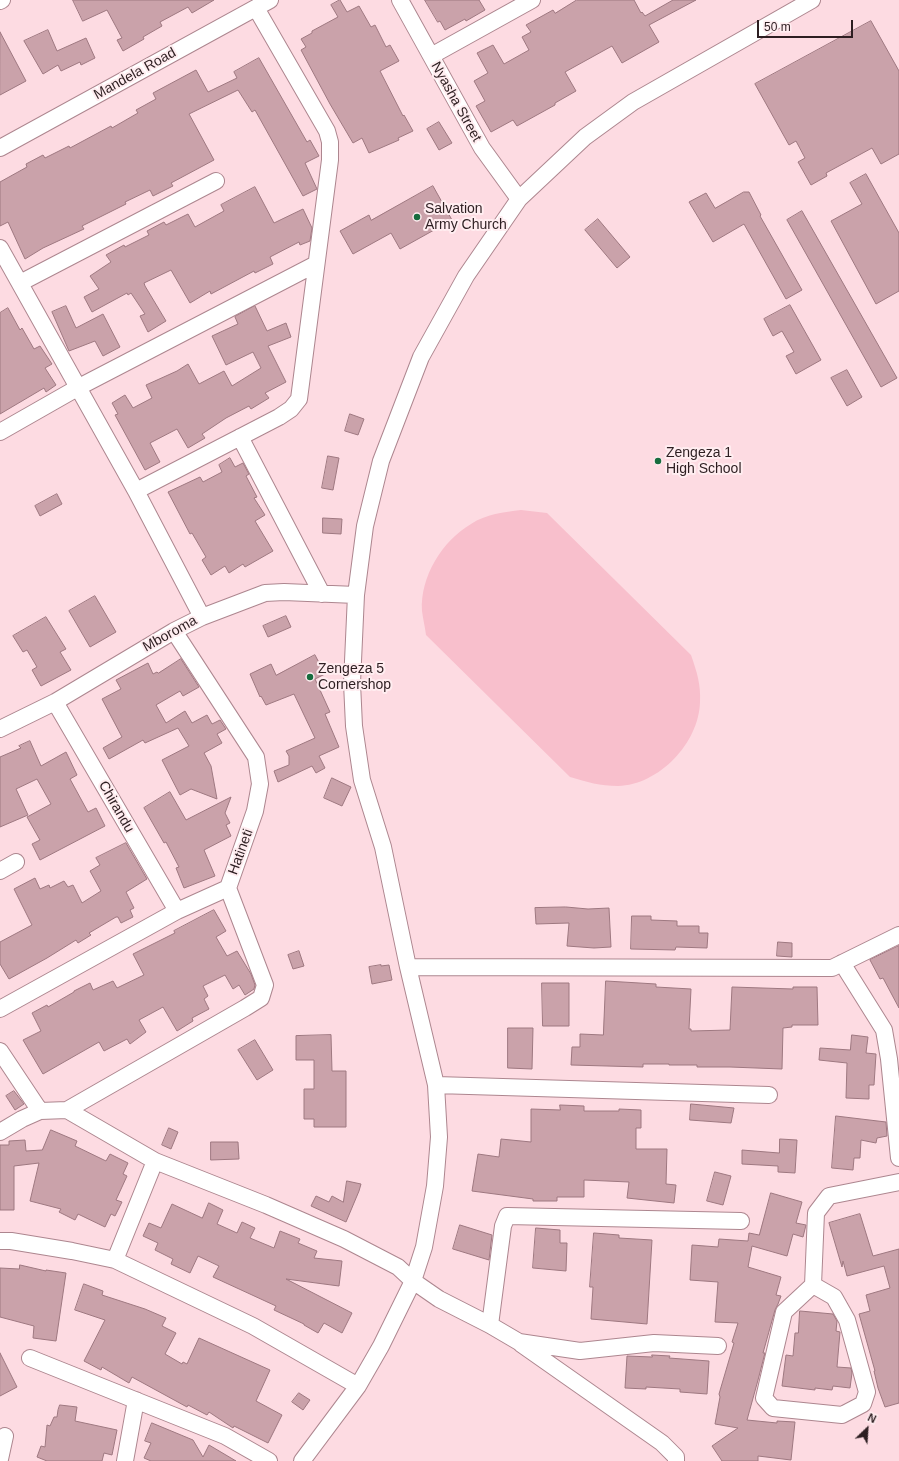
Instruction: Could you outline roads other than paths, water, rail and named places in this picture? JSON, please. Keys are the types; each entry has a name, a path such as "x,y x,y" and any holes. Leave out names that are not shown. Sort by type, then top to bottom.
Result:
{"street":[{"name":"Mandela Road","path":"0,148 270,0"},
{"name":"Nyasha Street","path":"400,0 482,148 519,199"},
{"path":"431,56 532,0"},
{"path":"302,1461 358,1386 381,1346 413,1282 424,1247 435,1186 439,1137 436,1085 408,967 383,847 362,780 354,726 352,683 356,595 366,526 381,461 421,357 466,276 519,199 585,137 633,102 812,0"},
{"path":"136,491 240,438 292,409 299,399 330,160 330,142 326,131 256,8"},
{"path":"20,283 216,181"},
{"path":"0,248 136,491 202,617"},
{"path":"0,432 79,387 316,264"},
{"path":"240,438 322,594"},
{"name":"Mboroma","path":"0,729 55,702 174,631 202,617 265,593 356,595"},
{"name":"Hatineti","path":"0,1009 178,911 228,888 255,811 260,784 256,757 174,631"},
{"name":"Chirandu","path":"55,702 178,911"},
{"path":"0,870 16,862"},
{"path":"0,1132 22,1119 40,1112 67,1110 261,998 265,985 228,888"},
{"path":"408,967 832,968 899,935"},
{"path":"842,963 884,1030 889,1059 899,1158"},
{"path":"0,1051 40,1112"},
{"path":"436,1085 769,1095"},
{"path":"67,1110 155,1161 266,1205 344,1239 398,1267 413,1282 439,1299 490,1325 518,1342 662,1444 676,1457 676,1461"},
{"path":"115,1260 155,1161"},
{"path":"813,1285 834,1297 847,1320 867,1392 863,1404 842,1415 773,1408 764,1398 784,1312 813,1285 816,1213 829,1196 899,1182"},
{"path":"490,1325 503,1226 507,1216 741,1221"},
{"path":"0,1241 11,1241 72,1251 115,1260 253,1326 358,1386"},
{"path":"518,1342 580,1351 654,1343 718,1346"},
{"path":"30,1358 225,1436 269,1461"},
{"path":"125,1461 136,1400"},
{"path":"0,1459 5,1436"}],"place":[{"name":"Salvation Army Church","path":"417,217"},
{"name":"Zengeza 1 High School","path":"658,461"},
{"name":"Zengeza 5 Cornershop","path":"310,677"}]}
